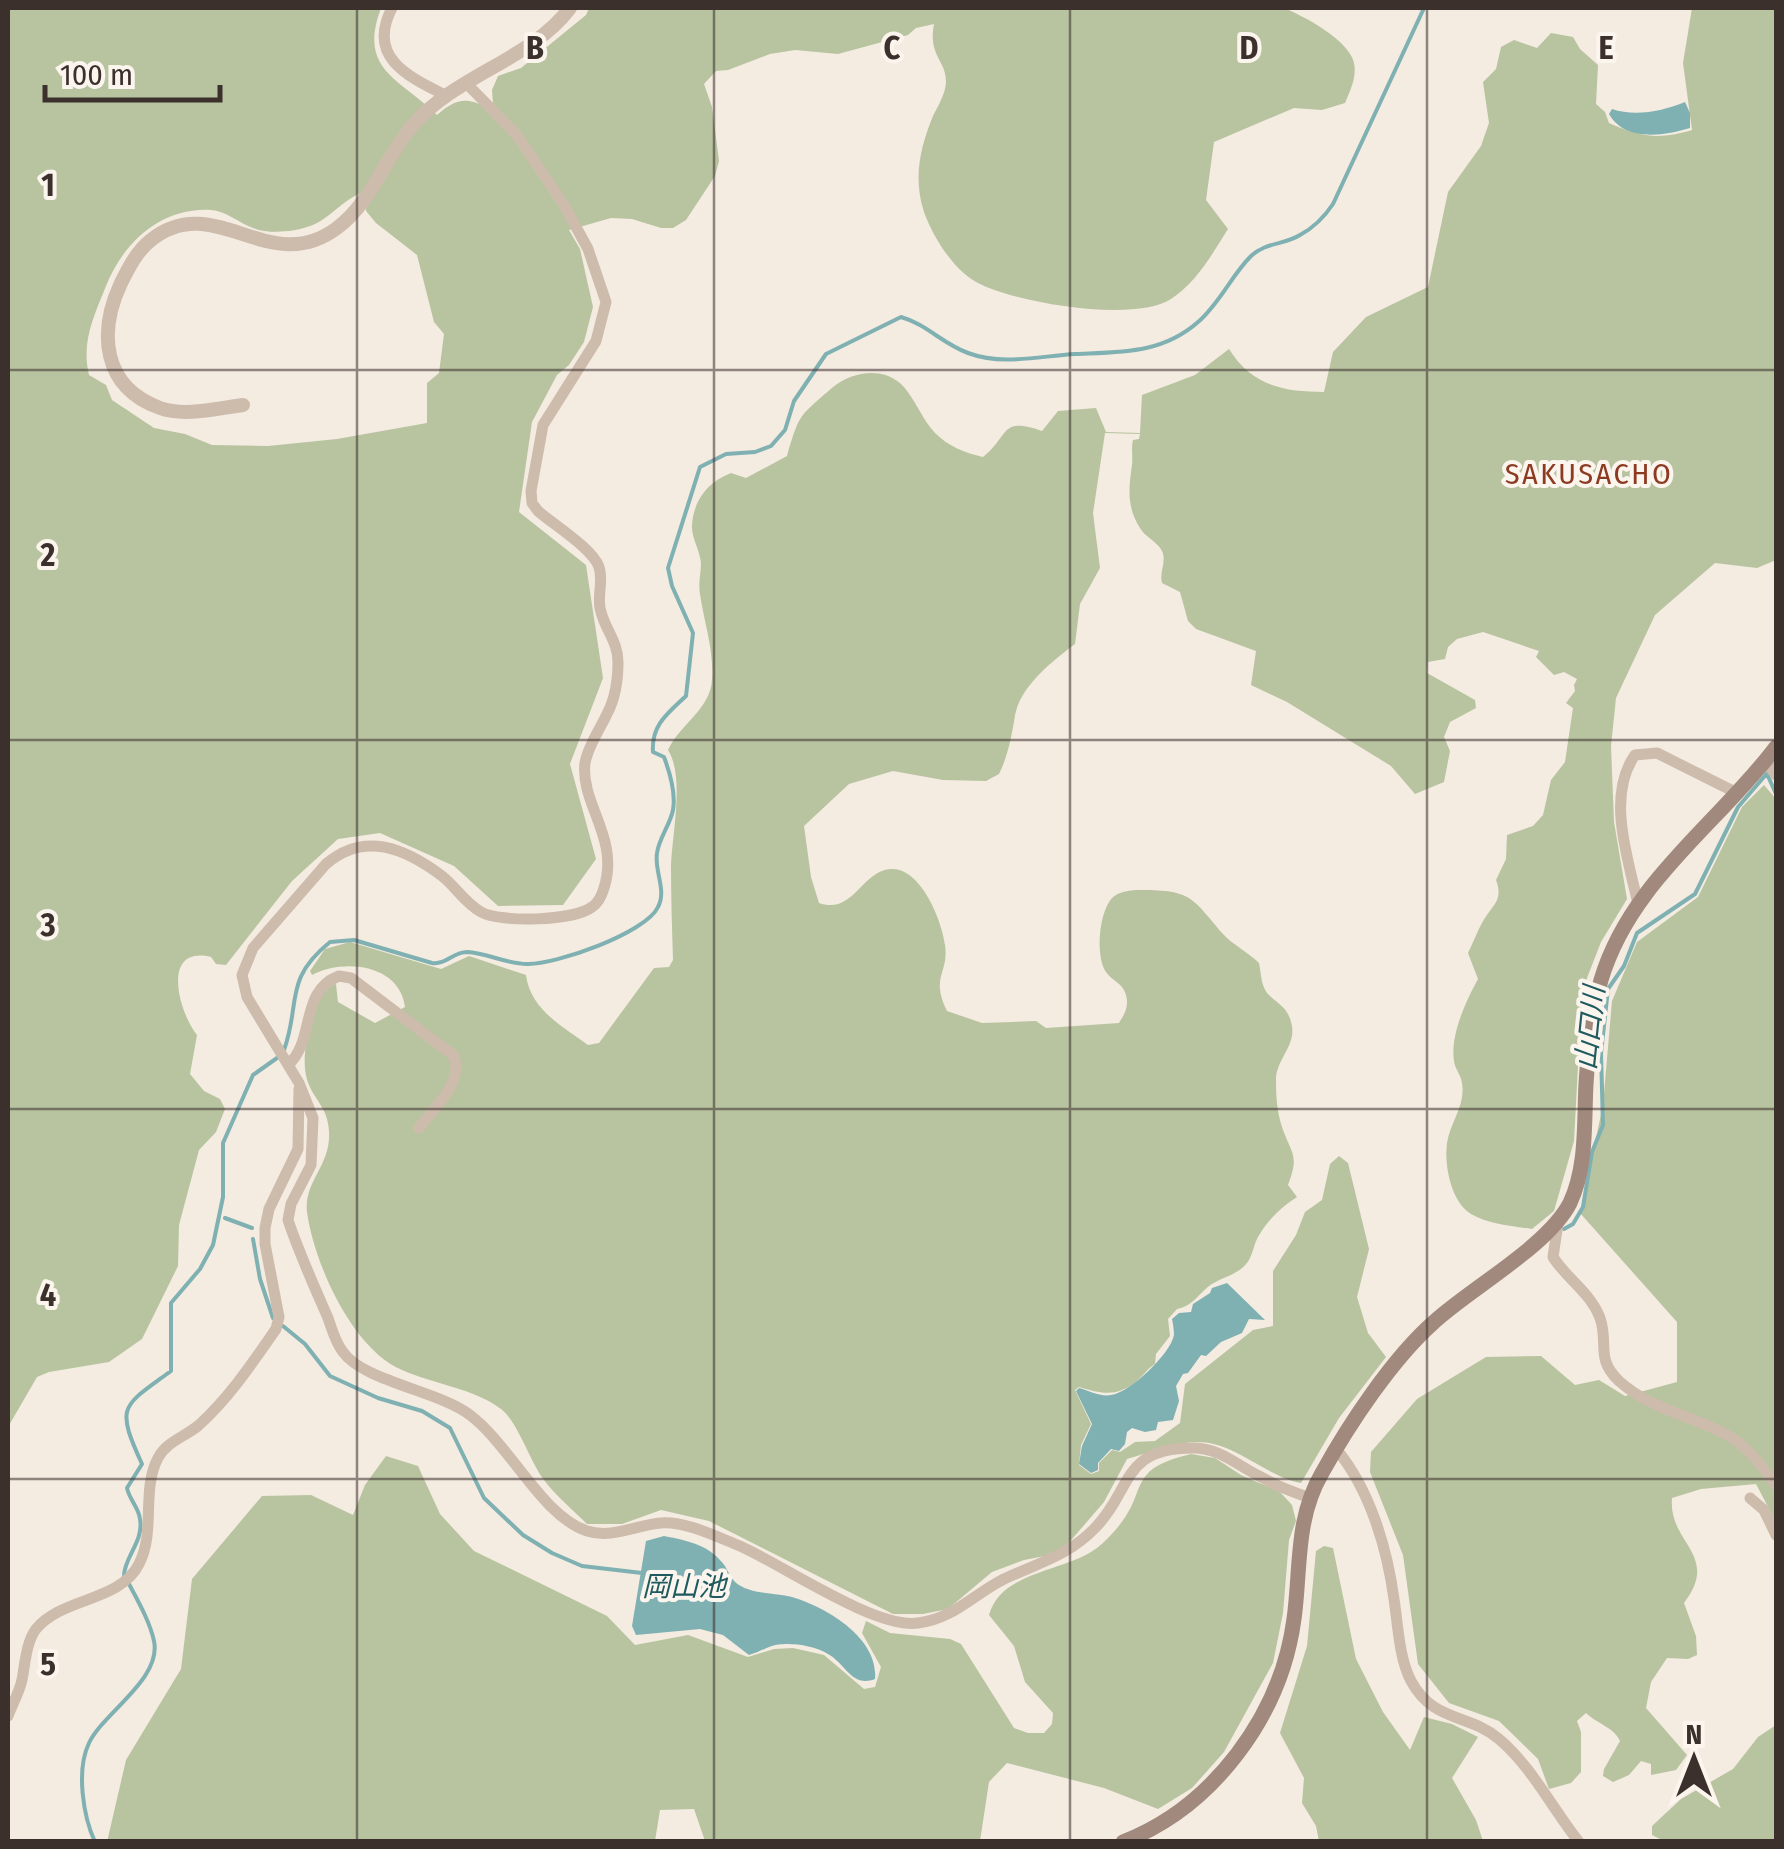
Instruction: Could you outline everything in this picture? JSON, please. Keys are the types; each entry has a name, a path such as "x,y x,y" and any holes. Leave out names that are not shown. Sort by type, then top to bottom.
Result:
{"main road":[{"path":"1122,1842 1166,1822 1204,1794 1226,1769 1263,1711 1290,1641 1300,1542 1310,1498 1337,1450 1416,1338 1559,1219 1570,1202 1580,1167 1586,1081 1600,982 1619,935 1638,904 1736,792 1771,768 1776,747"}],"street":[{"path":"392,8 384,48 392,62 446,96"},
{"path":"243,405 161,409 122,381 106,342 106,324 135,258 153,238 192,224 217,225 270,244 300,244 326,236 357,210 413,125 446,96 538,37 570,8"},
{"path":"466,83 516,134 552,186 588,250 606,302 596,341 543,426 531,491 532,503 538,511 592,554 599,565 600,611 616,644 613,699 585,762 606,843 606,880 600,899 584,912 555,917 494,917 471,905 443,876 419,862 376,845 350,847 326,864 253,948 242,975 246,997 299,1083 313,1118 314,1150 308,1176 288,1220 343,1353 369,1371 470,1415 495,1438 556,1512 578,1528 608,1533 669,1523 714,1536 798,1574 875,1616 914,1624 956,1612 1006,1578 1066,1554 1097,1526 1146,1456 1192,1448 1218,1452 1260,1477 1310,1498"},
{"path":"1638,904 1621,795 1623,776 1635,755 1657,754 1736,792"},
{"path":"284,1058 298,1056 310,1009 320,988 339,976 350,978 457,1062 456,1078 420,1128"},
{"path":"8,1716 34,1631 51,1616 126,1579 138,1566 148,1534 152,1474 158,1456 173,1441 197,1427 228,1394 276,1329 276,1294 264,1244 265,1228 268,1210 298,1149 299,1083"},
{"path":"1559,1219 1553,1257 1595,1307 1601,1320 1604,1364 1622,1384 1650,1404 1733,1438 1776,1486"},
{"path":"1337,1450 1355,1472 1390,1566 1410,1679 1430,1707 1496,1736 1530,1771 1558,1816 1580,1842"},
{"path":"1750,1498 1764,1510 1776,1535"}],"green space":[{"path":"8,8 381,8 375,29 378,59 396,81 437,115 461,101 487,108 493,104 492,90 498,76 521,68 586,15 589,8 1284,8 1314,23 1344,46 1355,68 1345,103 1322,110 1294,108 1214,142 1206,200 1228,229 1203,267 1180,292 1154,306 1131,309 1075,308 996,290 969,278 945,252 928,222 919,187 919,163 925,140 946,86 933,43 934,24 838,54 795,50 716,71 704,84 712,107 719,161 715,176 686,220 673,228 661,228 632,219 611,218 569,230 580,249 593,307 584,342 557,375 532,422 519,512 586,565 603,678 570,764 596,859 563,905 498,906 454,866 380,833 338,839 292,881 226,965 216,964 211,957 195,956 185,961 179,971 180,997 197,1035 190,1074 204,1091 220,1099 225,1109 216,1132 199,1150 179,1225 178,1266 142,1339 109,1362 37,1377 8,1427","holes":["359,194 366,201 366,211 376,223 417,255 434,322 444,334 439,373 427,383 427,423 337,439 268,446 212,445 154,428 112,400 106,385 89,375 88,340 113,270 134,242 160,221 211,210 259,230 287,231 314,224"]},
{"path":"1692,8 1776,8 1776,560 1757,568 1715,563 1655,615 1616,698 1611,746 1614,822 1627,899 1601,942 1587,978 1581,1010 1574,1141 1554,1211 1532,1229 1471,1214 1454,1192 1446,1152 1463,1091 1454,1061 1454,1040 1478,979 1468,953 1498,898 1496,880 1506,859 1507,835 1533,826 1543,815 1551,780 1565,762 1573,708 1566,703 1575,691 1577,679 1564,672 1554,675 1536,657 1539,651 1483,632 1457,639 1448,647 1445,659 1428,662 1427,673 1475,700 1476,708 1450,722 1444,737 1450,751 1444,782 1415,794 1391,766 1287,702 1251,685 1256,651 1196,629 1188,621 1180,592 1162,583 1162,551 1142,531 1132,512 1132,443 1140,434 1105,433 1093,513 1100,568 1080,604 1075,644 1039,675 1018,704 999,774 986,781 943,780 893,771 849,784 804,826 819,903 840,903 871,877 890,869 901,870 920,885 943,934 946,955 940,990 947,1011 982,1023 1036,1021 1046,1028 1119,1023 1126,1010 1126,995 1103,965 1100,934 1108,905 1125,891 1171,892 1190,898 1227,938 1259,963 1265,990 1287,1012 1291,1022 1292,1038 1279,1065 1276,1086 1280,1121 1294,1160 1288,1185 1297,1197 1266,1225 1245,1265 1209,1286 1168,1319 1170,1336 1156,1354 1155,1364 1136,1382 1115,1392 1079,1387 1075,1390 1091,1424 1081,1445 1079,1465 1091,1474 1099,1471 1099,1463 1112,1450 1120,1452 1135,1442 1155,1441 1180,1423 1185,1384 1253,1330 1273,1326 1273,1271 1296,1235 1305,1212 1322,1200 1330,1164 1339,1156 1348,1163 1369,1249 1357,1297 1368,1333 1386,1357 1339,1418 1301,1483 1212,1443 1180,1444 1127,1459 1104,1502 1060,1553 992,1572 948,1609 893,1614 709,1521 661,1510 622,1524 587,1524 544,1480 513,1423 501,1409 478,1396 402,1370 367,1344 338,1302 311,1233 307,1200 328,1147 329,1134 326,1115 306,1074 306,1047 312,1019 329,985 336,984 338,1002 375,1023 405,1007 393,981 382,973 354,966 312,975 310,971 325,949 350,942 441,969 469,956 526,975 541,1007 588,1045 599,1043 654,968 669,967 673,960 671,866 677,790 668,750 701,708 712,679 699,590 701,563 692,530 699,499 709,487 731,473 746,478 787,456 798,423 807,410 833,387 859,374 878,374 896,380 940,438 983,457 1012,427 1042,431 1058,411 1096,408 1106,432 1140,433 1142,395 1195,375 1229,349 1248,371 1270,384 1324,392 1333,352 1366,317 1428,287 1448,192 1481,146 1489,123 1483,82 1496,69 1501,47 1514,40 1537,48 1551,33 1573,37 1598,65 1596,104 1609,123 1650,136 1680,133 1692,130 1683,63"},
{"path":"1764,785 1776,799 1776,1522 1756,1484 1701,1489 1672,1498 1677,1527 1695,1560 1697,1572 1684,1603 1696,1636 1697,1655 1688,1659 1667,1658 1651,1682 1646,1708 1687,1755 1676,1770 1651,1775 1651,1764 1641,1761 1629,1775 1613,1782 1603,1776 1604,1769 1620,1741 1586,1713 1577,1721 1581,1732 1581,1772 1571,1783 1549,1789 1538,1759 1499,1721 1449,1703 1418,1664 1403,1555 1370,1472 1371,1452 1417,1399 1486,1357 1541,1356 1575,1385 1599,1380 1625,1396 1677,1382 1677,1322 1580,1213 1603,1105 1612,1001 1637,942 1698,897 1742,807"},
{"path":"1191,1454 1215,1458 1241,1475 1280,1492 1292,1505 1296,1521 1289,1540 1283,1613 1273,1663 1224,1752 1192,1788 1158,1809 1104,1788 1007,1763 989,1782 980,1841 705,1841 694,1809 660,1810 655,1841 107,1842 126,1760 181,1669 192,1579 262,1496 311,1495 353,1515 365,1485 386,1456 418,1466 440,1514 474,1551 607,1616 635,1645 688,1635 748,1657 793,1648 824,1655 864,1689 875,1687 881,1667 862,1633 866,1621 890,1633 950,1639 961,1644 1014,1728 1044,1733 1052,1724 1053,1713 1025,1682 1014,1646 989,1615 996,1600 1020,1581 1097,1548 1125,1518 1149,1472"},
{"path":"1324,1546 1333,1548 1356,1659 1383,1712 1410,1750 1424,1717 1452,1724 1478,1737 1452,1778 1483,1841 1319,1841 1316,1826 1302,1803 1304,1778 1280,1733 1307,1646 1316,1551"},
{"path":"1776,1725 1776,1841 1664,1841 1652,1835 1652,1826 1681,1799 1733,1769 1758,1737"}],"water":[{"path":"1685,102 1690,128 1668,133 1635,133 1616,123 1609,114 1612,109 1649,112"},
{"path":"1227,1283 1265,1320 1249,1319 1242,1333 1221,1342 1206,1356 1201,1355 1183,1374 1176,1386 1179,1401 1173,1420 1158,1422 1156,1430 1132,1428 1125,1444 1119,1451 1111,1449 1098,1463 1098,1470 1091,1473 1079,1464 1092,1424 1076,1391 1079,1388 1107,1395 1128,1387 1166,1352 1174,1335 1172,1319 1179,1313 1191,1312 1193,1304 1212,1288"},
{"name":"岡山池","path":"664,1536 706,1549 745,1588 792,1597 820,1608 848,1626 868,1650 875,1679 855,1678 828,1654 803,1645 777,1645 749,1655 723,1635 700,1629 636,1635 632,1626 646,1541"}],"waterway":[{"path":"284,1050 299,980 330,942 354,940 432,963 467,952 520,964 540,963 619,937 650,917 658,907 661,894 657,853 672,816 674,797 664,757 653,752 653,743 662,720 686,696 693,633 668,568 700,467 726,454 755,452 771,446 785,430 794,401 826,354 901,317 959,349 994,359 1124,351 1155,346 1184,332 1206,315 1251,256 1305,232 1333,204 1424,8"},
{"name":"山口川","path":"1564,1229 1573,1224 1583,1207 1592,1152 1603,1125 1601,1053 1608,989 1624,966 1637,933 1695,894 1738,807 1776,763"},
{"path":"1768,776 1776,794"},
{"path":"124,1575 141,1527 127,1488 142,1464 128,1430 128,1409 142,1392 171,1371 171,1303 200,1269 213,1245 223,1197 223,1143 253,1075 277,1058"},
{"path":"225,1218 252,1228"},
{"path":"253,1239 260,1279 273,1318"},
{"path":"283,1326 305,1344 330,1376 378,1398 422,1411 450,1428 484,1498 523,1535 582,1566 642,1573"},
{"path":"95,1842 83,1793 85,1754 96,1732 141,1682 154,1655 150,1626 129,1584"}],"district":[{"name":"SAKUSACHO","path":"1589,474"}]}
